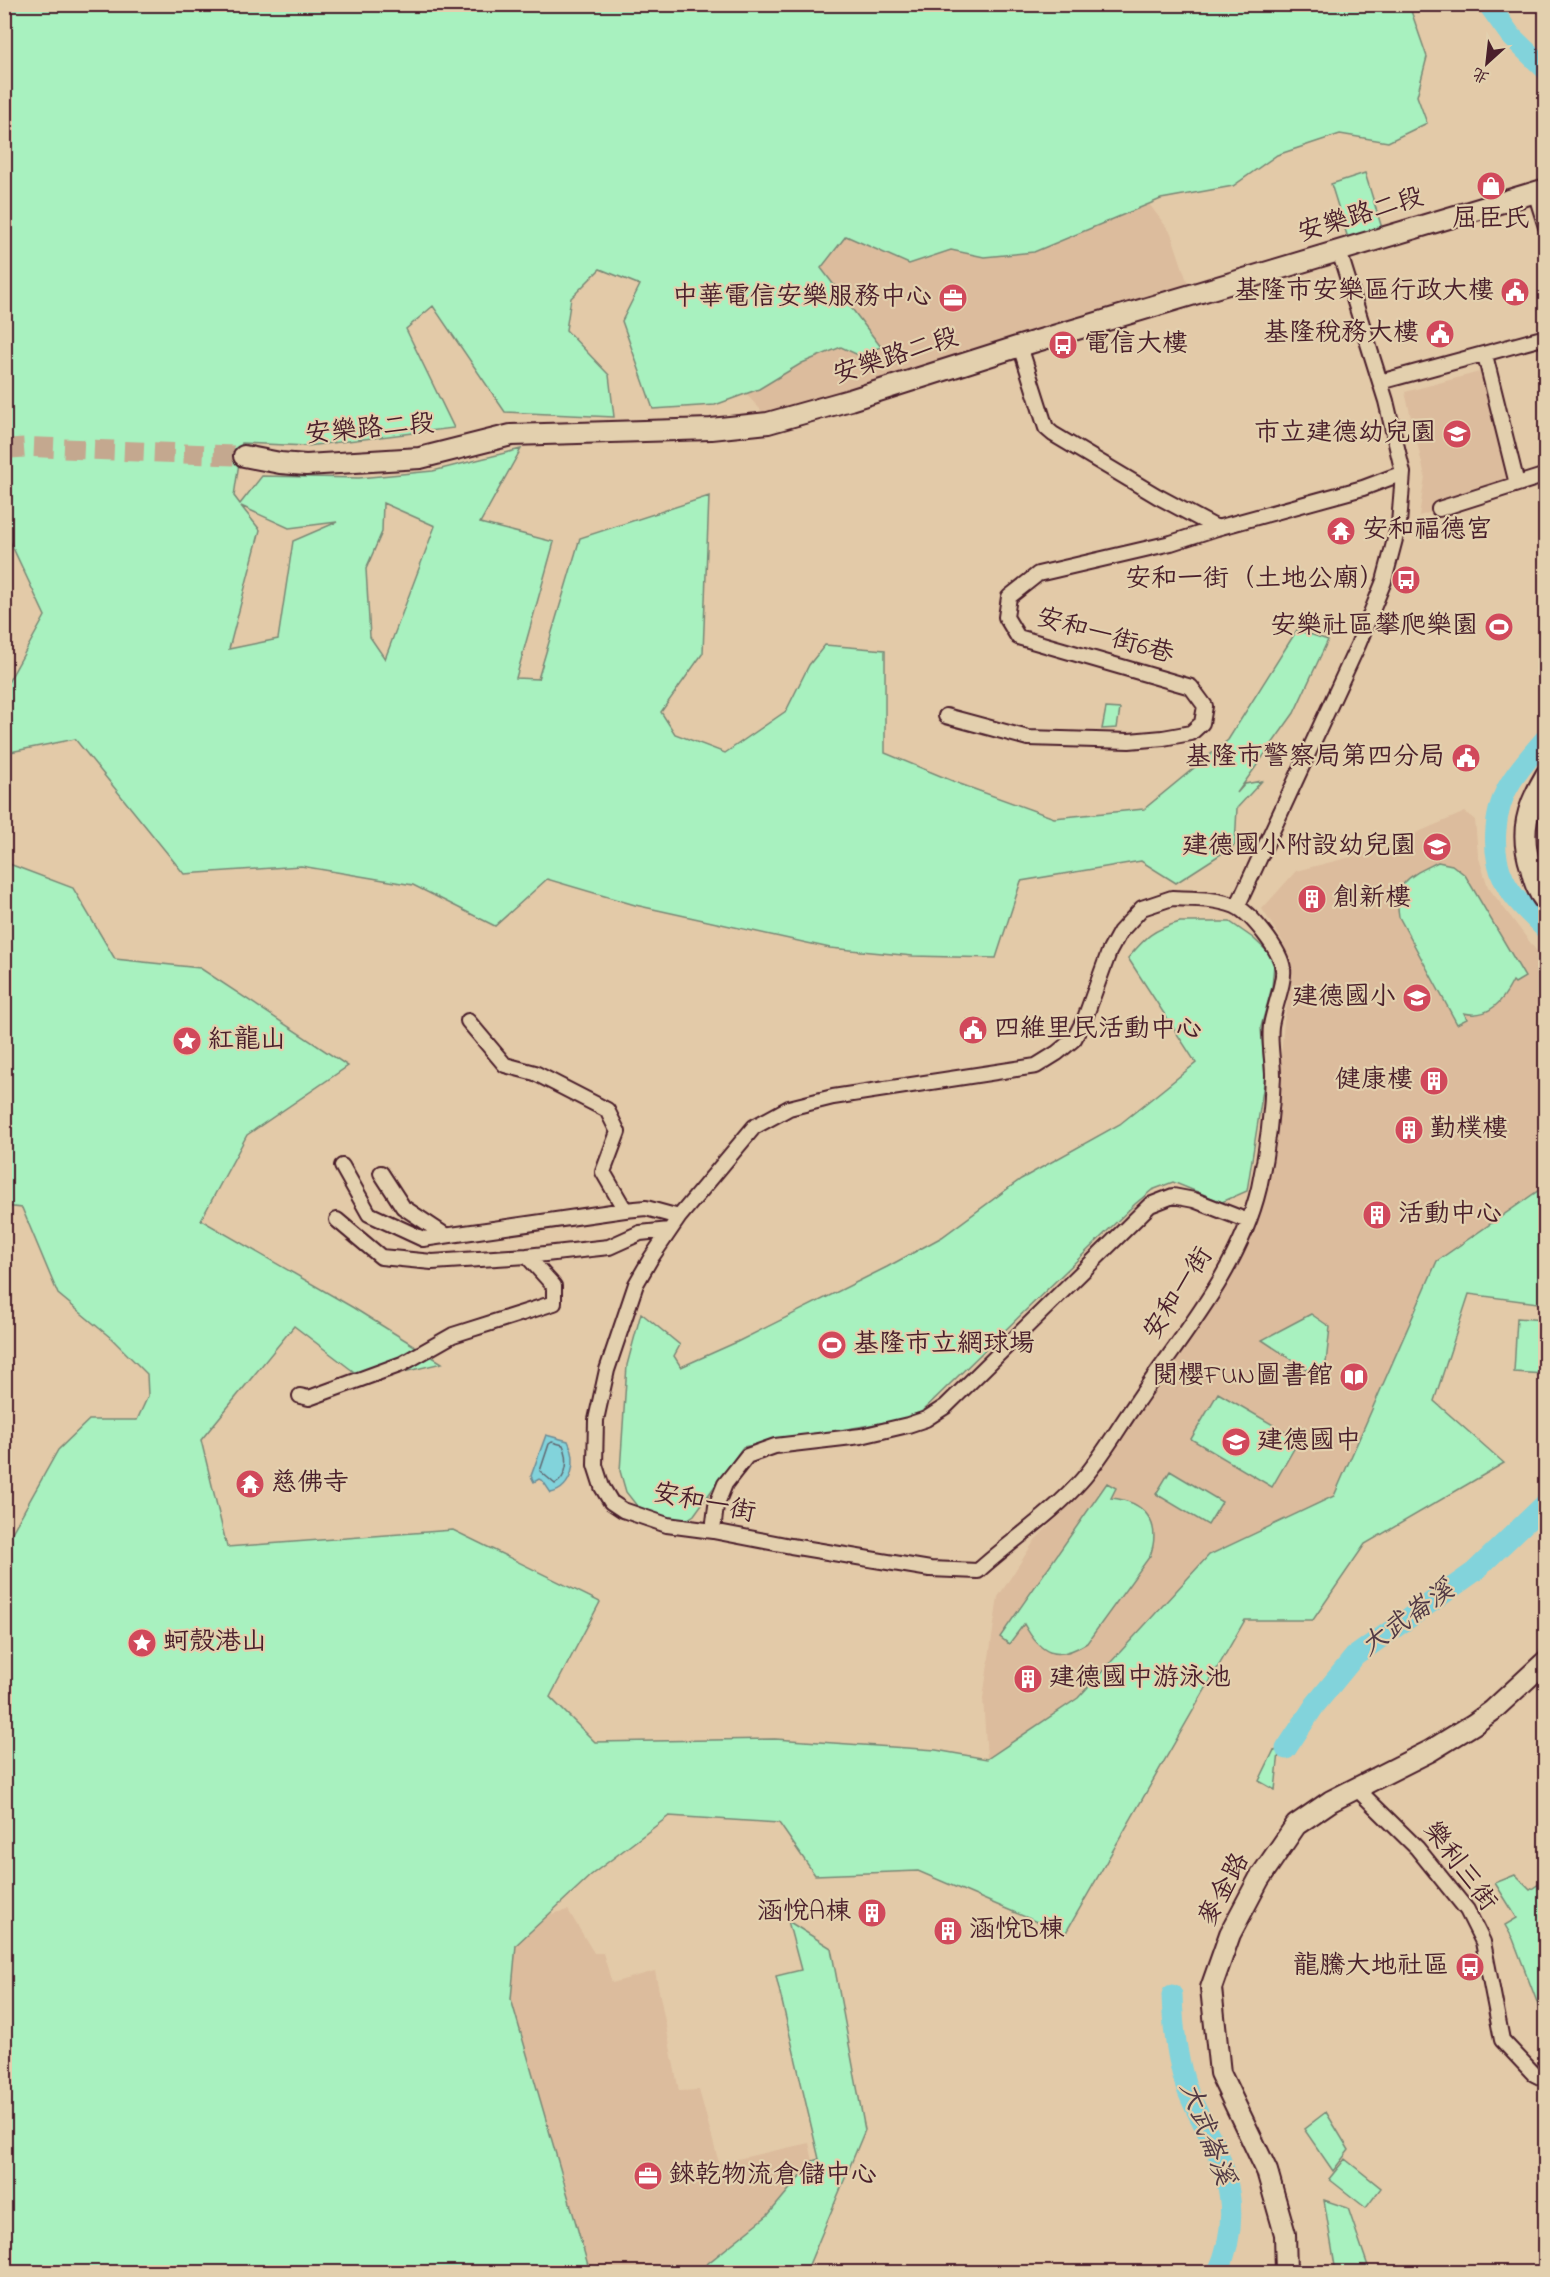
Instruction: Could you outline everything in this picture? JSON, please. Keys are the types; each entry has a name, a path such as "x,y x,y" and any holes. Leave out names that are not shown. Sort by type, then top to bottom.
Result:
{"street":[{"path":"1540,190 1545,227"},
{"name":"安樂路二段","path":"244,456 306,465 408,459 511,435 711,429 768,423 830,406 1020,345 1540,190"},
{"path":"1237,907 1353,656 1384,581 1399,524 1403,473 1380,382 1339,251"},
{"path":"1380,382 1545,337"},
{"path":"1020,345 1046,428 1157,496 1217,528"},
{"path":"1485,355 1517,484"},
{"name":"安和一街6巷","path":"946,716 1028,738 1129,741 1163,738 1191,732 1202,723 1205,706 1191,687 1018,637 1006,617 1009,597 1038,574 1172,543 1217,528 1363,488 1403,473"},
{"path":"1439,509 1545,475"},
{"path":"1545,775 1531,801 1527,814 1525,850 1538,892 1545,902"},
{"name":"安和一街","path":"1172,898 1208,898 1237,907 1268,937 1278,953 1284,971 1272,1013 1270,1032 1273,1063 1272,1118 1258,1190 1233,1258 1204,1304 1081,1481 1032,1527 999,1551 978,1571 930,1569 666,1525 623,1510 611,1502 602,1487 595,1465 596,1420 607,1370 636,1284 669,1230 754,1127 789,1108 833,1097 1036,1066 1058,1053 1074,1039 1085,1018 1109,952 1120,932 1142,908 1172,898"},
{"path":"468,1021 505,1065 535,1073 607,1110 618,1132 603,1172 625,1210"},
{"path":"342,1166 369,1214 423,1239 646,1208 679,1217"},
{"path":"381,1173 403,1208 445,1235"},
{"path":"712,1531 716,1506 725,1485 747,1456 775,1446 861,1436 926,1419 946,1406 1150,1205 1173,1196 1194,1200 1248,1221"},
{"path":"337,1220 381,1257 432,1262 527,1256 609,1247 640,1233 669,1230"},
{"path":"300,1396 309,1398 402,1364 453,1335 554,1303 554,1286 527,1256"},
{"name":"麥金路","path":"1286,2272 1285,2234 1267,2171 1220,2073 1210,1988 1230,1934 1274,1854 1296,1825 1314,1811 1430,1751 1474,1724 1492,1712 1545,1661"},
{"name":"樂利三街","path":"1356,1788 1418,1848 1467,1910 1483,1942 1502,2040 1534,2074 1545,2080"}],"shaded area":[{"path":"1149,204 1171,233 1189,287 771,421 746,394 759,389 802,363 841,347 858,355 821,268 846,236 909,264 951,250 984,257 1034,252"},
{"name":"市立建德幼兒園","path":"1483,371 1514,485 1419,516 1425,476 1405,392"},
{"name":"建德國中","path":"1465,812 1475,820 1478,855 1488,887 1545,962 1545,1186 1437,1261 1334,1496 1209,1555 1078,1698 987,1759 983,1698 998,1597 1035,1540 1082,1492 1216,1296 1263,1190 1279,1115 1279,1081 1284,1021 1292,975 1283,942 1262,909 1296,871 1374,851"},
{"name":"錸乾物流倉儲中心","path":"568,1910 594,1953 603,1953 612,1983 655,1971 679,2091 699,2090 719,2163 809,2143 813,2161 768,2215 703,2267 685,2272 590,2272 511,1999 516,1945 547,1915"}],"green space":[{"path":"5,5 1409,5 1427,57 1417,96 1427,123 1388,142 1340,134 1277,155 1233,186 1161,199 1034,252 984,257 951,250 909,264 846,236 821,268 881,347 858,355 841,347 802,363 759,389 715,405 653,409 622,321 640,285 600,269 571,298 566,330 609,375 614,417 505,412 433,306 406,329 454,428 307,446 242,443 234,496 240,504 262,476 359,478 433,471 521,449 480,523 554,542 516,678 538,679 580,538 709,496 703,653 661,712 675,734 725,753 786,711 809,665 825,645 885,650 885,753 960,784 1054,818 1144,809 1228,740 1297,630 1328,640 1294,713 1237,793 1245,784 1262,781 1237,808 1235,845 1176,883 1141,861 1021,881 996,958 913,956 830,948 635,905 547,879 495,926 413,885 301,866 184,874 75,739 5,753 5,688 45,616 5,531","holes":["383,503 435,526 385,659 370,637 366,569 382,532","241,506 289,528 337,522 293,541 278,639 229,649 260,530"]},
{"path":"1365,173 1385,238 1351,248 1331,184"},
{"path":"1106,708 1120,709 1117,728 1102,729"},
{"path":"4,862 73,888 115,959 200,968 348,1066 247,1135 201,1220 352,1307 442,1363 366,1381 294,1326 201,1440 227,1547 453,1530 600,1602 550,1697 595,1742 775,1739 936,1750 987,1759 1078,1698 1209,1555 1334,1496 1437,1261 1545,1186 1545,1304 1469,1294 1434,1401 1504,1463 1365,1544 1313,1620 1245,1620 1065,1934 918,1871 815,1875 779,1823 669,1816 591,1875 516,1945 511,1999 590,2272 5,2272 5,1545 58,1450 89,1420 137,1420 148,1396 147,1374 111,1338 58,1294 22,1208 5,1206"},
{"path":"1438,862 1452,865 1465,875 1525,977 1515,983 1513,981 1505,995 1494,1007 1481,1013 1464,1013 1467,1019 1457,1024 1399,917 1401,887 1419,871"},
{"path":"1180,922 1230,922 1253,938 1270,954 1274,964 1272,987 1261,1027 1265,1077 1247,1191 1222,1202 1173,1182 1152,1190 916,1417 743,1447 694,1515 688,1519 675,1520 655,1515 637,1506 626,1492 620,1471 627,1365 641,1313 680,1345 674,1356 681,1367 737,1342 942,1237 1021,1179 1120,1124 1196,1063 1128,958 1150,935"},
{"path":"1311,1314 1330,1327 1324,1381 1262,1340"},
{"path":"1517,1318 1545,1320 1545,1374 1514,1372"},
{"path":"1218,1393 1299,1440 1272,1487 1191,1439"},
{"path":"1170,1471 1222,1502 1208,1525 1156,1494"},
{"path":"1107,1483 1116,1488 1111,1498 1133,1504 1148,1516 1154,1533 1150,1556 1087,1643 1058,1654 1050,1652 1037,1643 1024,1624 1009,1644 1000,1637"},
{"path":"1274,1750 1279,1752 1275,1790 1259,1781"},
{"path":"1515,1875 1530,1890 1545,1880 1545,2023 1513,1939 1505,1925 1517,1918 1495,1883"},
{"path":"788,1921 831,1948 865,2130 806,2272 685,2272 703,2267 768,2215 813,2161 819,2159 776,1976 801,1970"},
{"path":"1326,2112 1349,2150 1333,2171 1304,2129"},
{"path":"1345,2159 1381,2188 1366,2208 1329,2179"},
{"path":"1324,2200 1348,2208 1370,2272 1336,2272"}],"water":[{"path":"546,1435 568,1441 573,1456 569,1479 558,1490 551,1493 543,1481 539,1479 534,1482 531,1476"}],"waterway":[{"name":"大武崙溪","path":"1488,4 1511,36 1546,70"},
{"name":"大武崙溪","path":"1546,738 1519,770 1505,793 1496,830 1497,857 1504,880 1512,894 1546,930"},
{"name":"大武崙溪","path":"1286,1749 1315,1705 1355,1656 1474,1572 1546,1503"},
{"name":"大武崙溪","path":"1172,1995 1176,2041 1186,2086 1219,2156 1228,2189 1230,2206 1228,2239 1218,2272"}],"tunnel":[{"path":"4,449 31,447 244,456"}],"place":[{"name":"屈臣氏","path":"1491,186"},
{"name":"基隆市安樂區行政大樓","path":"1515,292"},
{"name":"中華電信安樂服務中心","path":"953,298"},
{"name":"基隆稅務大樓","path":"1440,334"},
{"name":"電信大樓","path":"1063,345"},
{"name":"市立建德幼兒園","path":"1457,434"},
{"name":"安和福德宮","path":"1341,531"},
{"name":"安和一街（土地公廟）","path":"1406,580"},
{"name":"安樂社區攀爬樂園","path":"1499,627"},
{"name":"基隆市警察局第四分局","path":"1466,758"},
{"name":"建德國小附設幼兒園","path":"1437,847"},
{"name":"創新樓","path":"1312,899"},
{"name":"建德國小","path":"1417,998"},
{"name":"四維里民活動中心","path":"973,1030"},
{"name":"紅龍山","path":"187,1041"},
{"name":"健康樓","path":"1434,1081"},
{"name":"勤樸樓","path":"1409,1130"},
{"name":"活動中心","path":"1377,1215"},
{"name":"基隆市立網球場","path":"832,1345"},
{"name":"閱櫻FUN圖書館","path":"1354,1377"},
{"name":"建德國中","path":"1236,1442"},
{"name":"慈佛寺","path":"250,1484"},
{"name":"蚵殼港山","path":"142,1643"},
{"name":"建德國中游泳池","path":"1028,1679"},
{"name":"涵悅A棟","path":"872,1913"},
{"name":"涵悅B棟","path":"948,1931"},
{"name":"龍騰大地社區","path":"1470,1967"},
{"name":"錸乾物流倉儲中心","path":"648,2176"}]}
